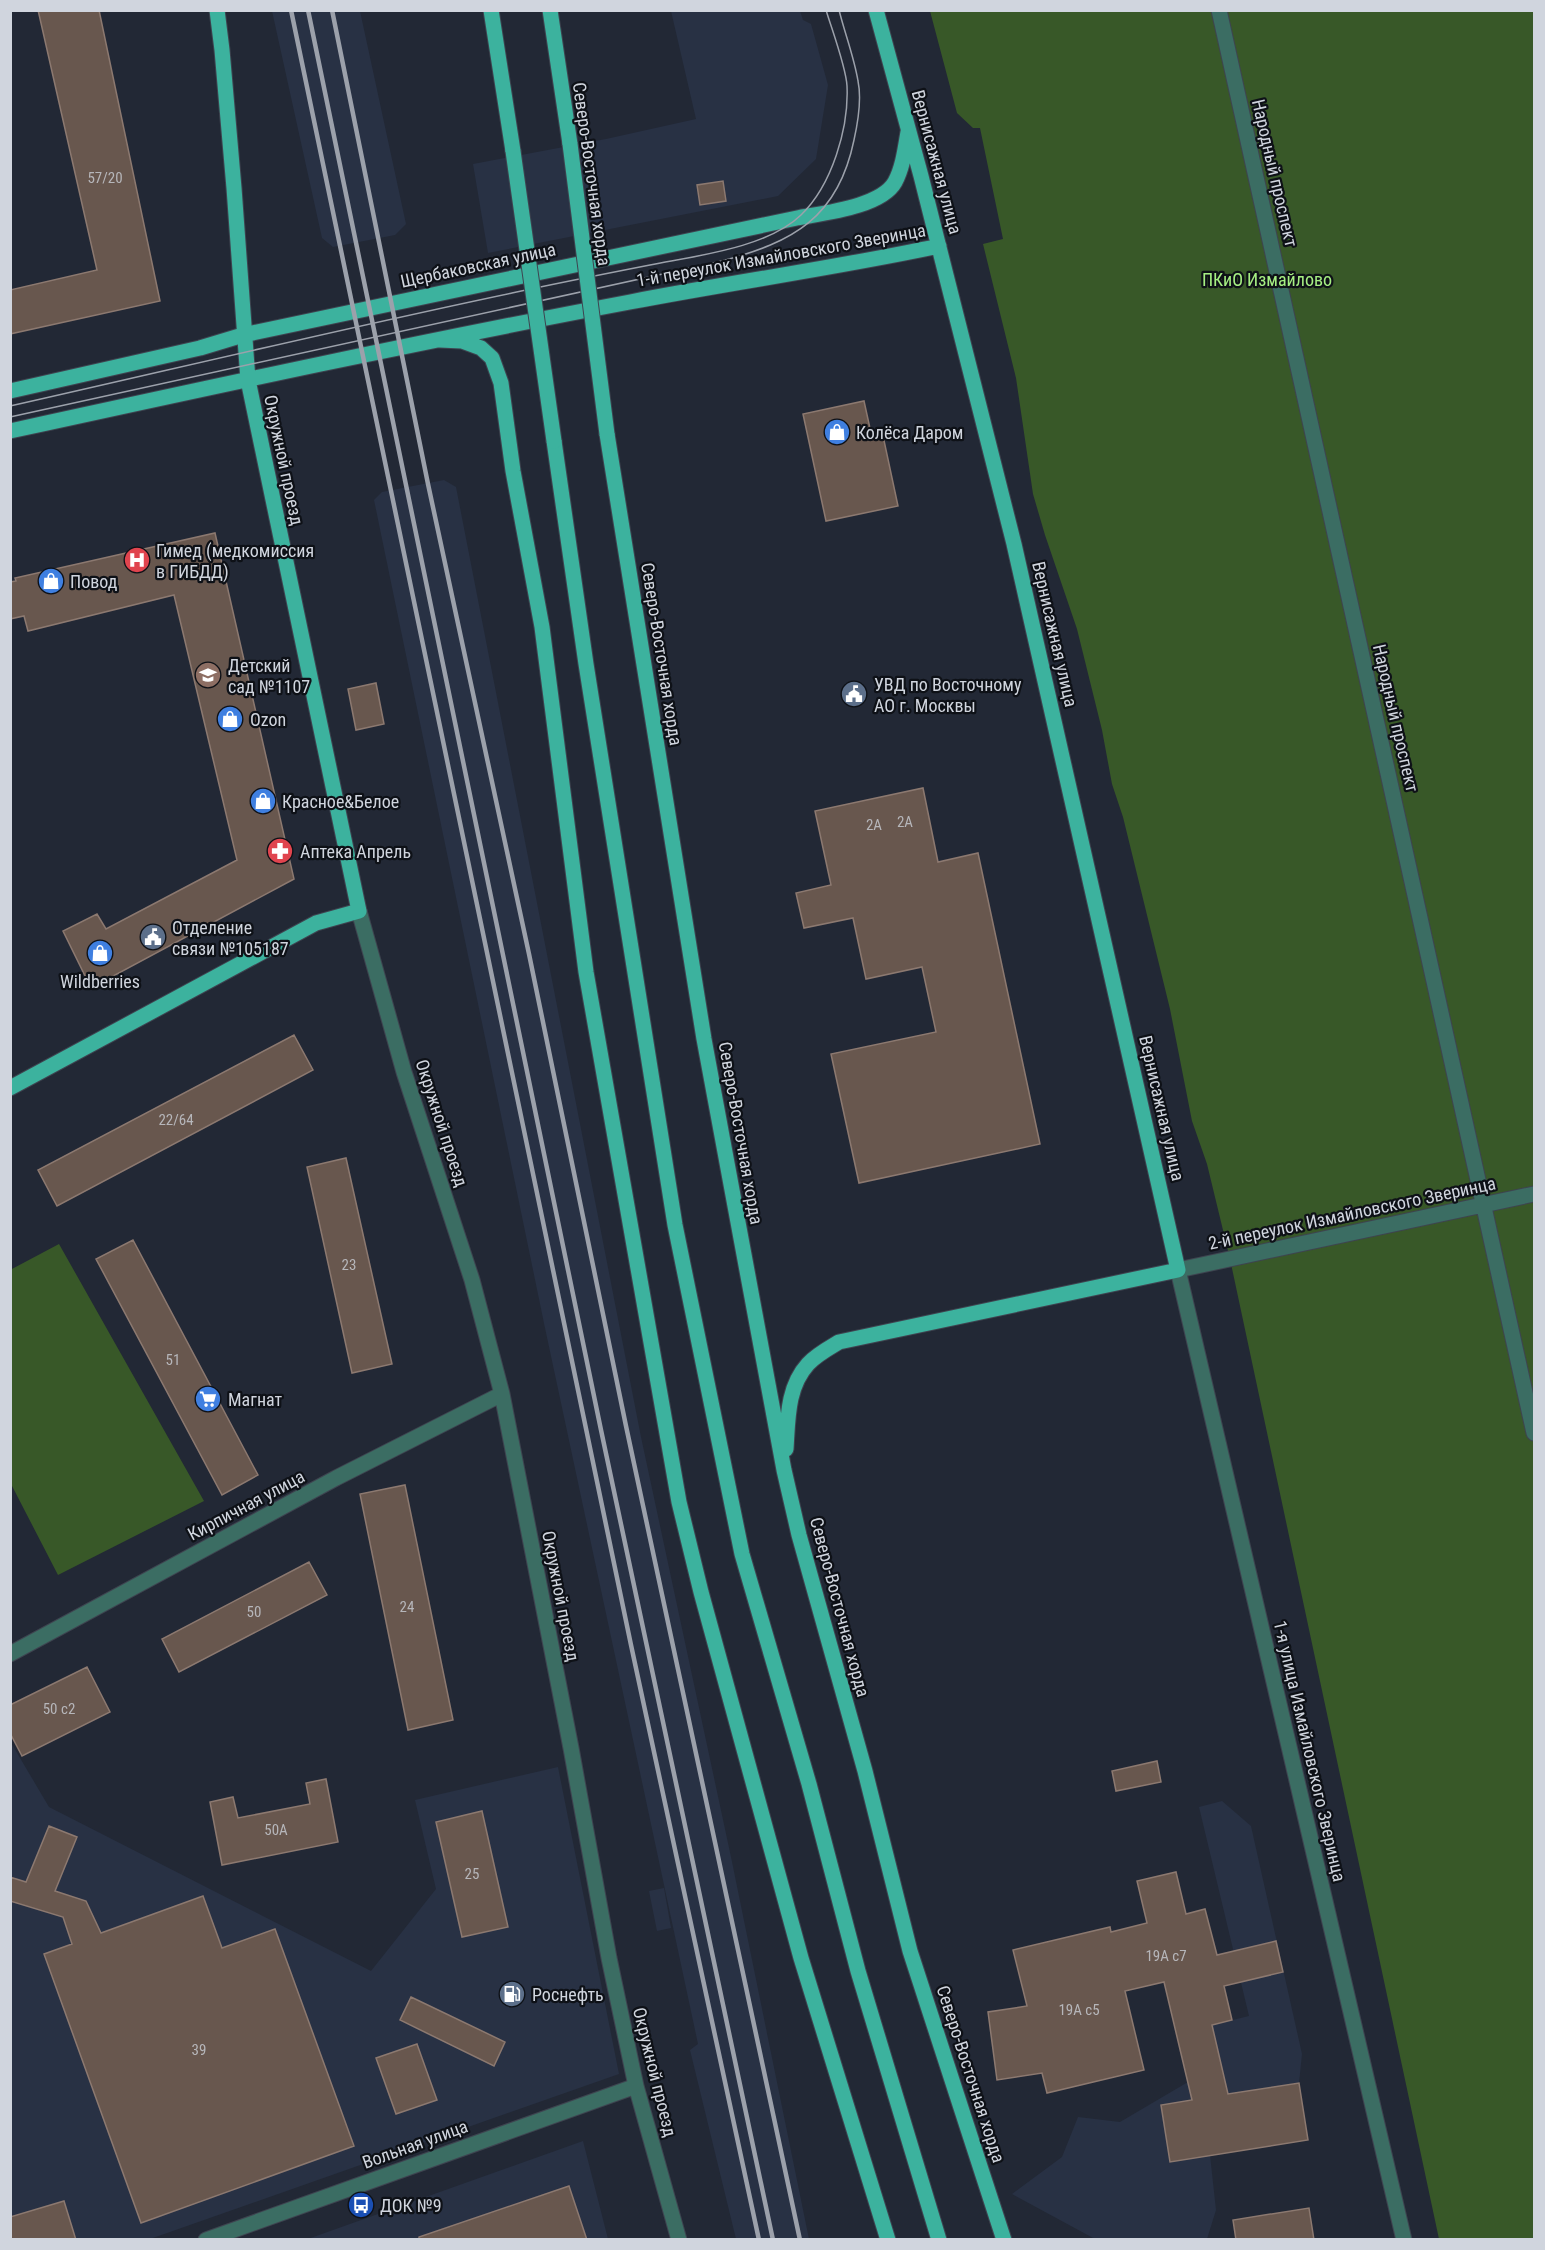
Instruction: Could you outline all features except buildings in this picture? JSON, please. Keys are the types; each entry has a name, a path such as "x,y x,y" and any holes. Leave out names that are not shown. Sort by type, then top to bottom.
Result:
{"main road":[{"name":"Окружной проезд","path":"217,10 234,188 248,380 359,911"},
{"path":"491,10 586,664 675,1225 742,1554 809,1784 858,1971 939,2240"},
{"name":"Северо-Восточная хорда","path":"550,10 570,144 607,434 704,1039 784,1470 799,1535 865,1771 910,1951 1004,2240"},
{"name":"Вернисажная улица","path":"876,10 939,246 1014,544 1178,1270"},
{"name":"Щербаковская улица","path":"10,392 200,348 243,335 808,216 869,201 886,193 895,182 902,162 908,129"},
{"name":"1-й переулок Измайловского Зверинца","path":"440,340 631,302 939,246"},
{"path":"10,432 440,340 462,341 481,348 492,358 501,383 513,471 542,627 588,983 679,1502 701,1592 801,1958 888,2240"},
{"path":"10,1088 316,923 359,911"},
{"path":"784,1470 788,1413 794,1384 809,1362 839,1342 1178,1270"}],"street":[{"name":"Народный проспект","path":"1219,10 1534,1433"},
{"name":"Окружной проезд","path":"359,911 404,1072 472,1280 502,1395 571,1748 609,1958 636,2086 679,2240"},
{"name":"2-й переулок Измайловского Зверинца","path":"1178,1270 1534,1194"},
{"name":"1-я улица Измайловского Зверинца","path":"1178,1270 1404,2240"},
{"name":"Кирпичная улица","path":"10,1654 336,1478 502,1395"},
{"name":"Вольная улица","path":"206,2240 636,2086"}],"shaded area":[{"path":"272,11 360,11 406,224 395,235 333,247 322,238"},
{"path":"671,11 800,11 803,20 811,24 828,85 816,159 778,196 488,253 473,164 606,139 696,119"},
{"path":"444,480 456,487 641,1437 731,1857 809,2239 736,2239 690,2050 698,2044 545,1328 374,500 382,492"},
{"path":"10,1741 49,1807 371,1971 436,1889 415,1800 558,1767 619,2074 150,2239 11,2239"},
{"path":"1222,1801 1251,1826 1302,2054 1299,2083 1161,2105 1170,2161 1210,2155 1216,2210 1207,2239 1095,2239 1012,2194 1062,2157 1078,2117 1120,2122 1188,2082 1212,2025 1249,2016 1199,1807"},
{"path":"664,1888 671,1928 657,1931 649,1891"},
{"path":"583,2141 608,2239 305,2240"}],"green space":[{"name":"ПКиО Измайлово","path":"930,11 1534,11 1534,2239 1439,2239 1230,1259 1207,1164 1192,1121 1170,1009 1123,817 1112,784 1102,730 1077,629 1033,494 1016,378 983,244 1003,239 980,128 973,128 957,113"},
{"path":"59,1244 204,1501 58,1575 11,1484 10,1270"}],"tram line":[{"path":"10,406 449,306 709,254 750,243 769,235 787,226 812,203 830,172 841,137 845,120 847,86 826,10"},
{"path":"10,417 722,261 747,254 791,235 809,223 824,208 837,189 847,167 857,126 860,96 858,81 839,10"}],"railway":[{"path":"291,10 631,1645 759,2240"},
{"path":"308,10 601,1430 773,2240"},
{"path":"332,10 428,484 800,2240"}],"place":[{"name":"Колёса Даром","path":"837,432"},
{"name":"Гимед (медкомиссия в ГИБДД)","path":"137,560"},
{"name":"Повод","path":"51,581"},
{"name":"Детский сад №1107","path":"208,675"},
{"name":"УВД по Восточному АО г. Москвы","path":"854,694"},
{"name":"Ozon","path":"230,719"},
{"name":"Красное&Белое","path":"263,801"},
{"name":"Аптека Апрель","path":"280,851"},
{"name":"Отделение связи №105187","path":"153,937"},
{"name":"Wildberries","path":"100,953"},
{"name":"Магнат","path":"208,1399"},
{"name":"Роснефть","path":"512,1994"},
{"name":"ДОК №9","path":"361,2205"}]}
